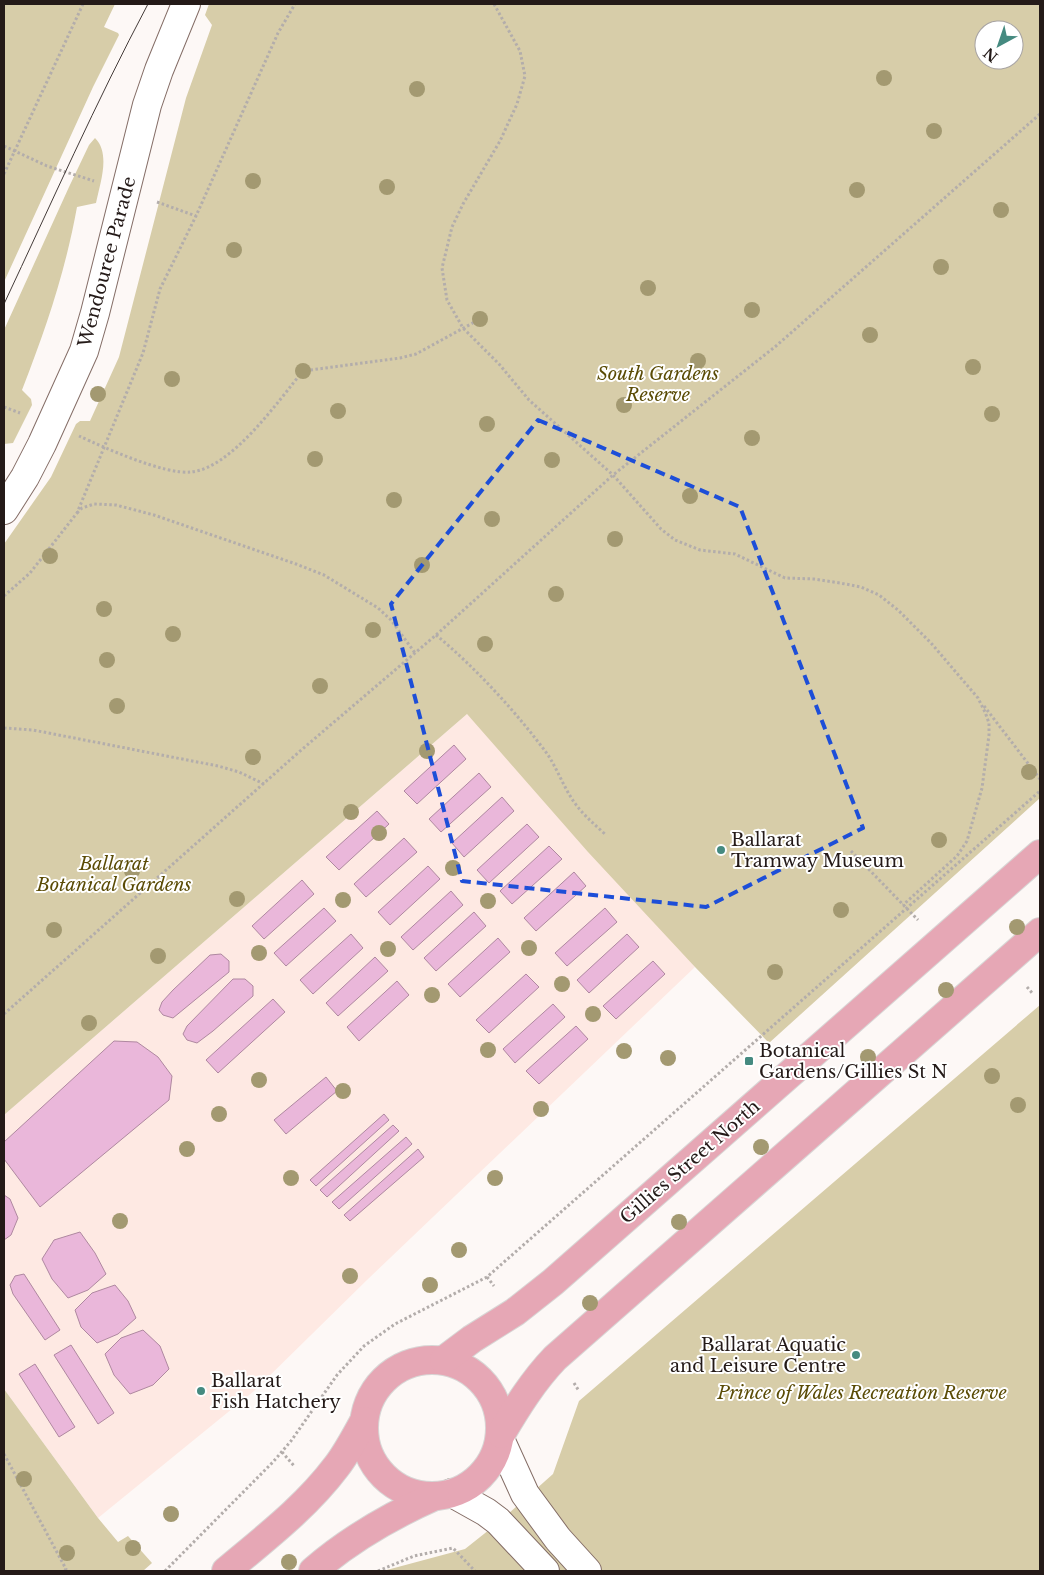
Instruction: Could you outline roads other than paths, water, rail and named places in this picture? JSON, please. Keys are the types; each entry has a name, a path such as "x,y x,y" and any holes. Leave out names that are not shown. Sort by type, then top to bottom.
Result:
{"main road":[{"name":"Gillies Street North","path":"444,1360 516,1312 545,1288 1034,864"},
{"path":"501,1436 540,1374 555,1358 1040,932"},
{"path":"313,1571 348,1543 374,1526 469,1486 484,1473 497,1452 501,1436 500,1417 496,1401 487,1386 475,1374 460,1365 444,1360 425,1359 407,1364 391,1373 377,1386 368,1403 364,1421 365,1440 371,1459 382,1475 398,1487 416,1494 444,1495"},
{"path":"226,1571 292,1514 334,1469 348,1450 364,1421"}],"street":[{"name":"Wendouree Parade","path":"4,510 25,477 42,444 84,351 103,284 147,106 162,61 186,4"},
{"path":"501,1436 525,1494 558,1539 582,1566 602,1571"},
{"path":"444,1495 486,1512 499,1522 545,1571"}],"tram line":[{"path":"4,304 92,116 148,4"}],"place":[{"name":"Ballarat Tramway Museum","path":"721,850"},
{"name":"Botanical Gardens/Gillies St N","path":"749,1061"},
{"name":"Ballarat Aquatic and Leisure Centre","path":"856,1355"},
{"name":"Ballarat Fish Hatchery","path":"201,1391"}],"park label":[{"name":"South Gardens Reserve","path":"658,384"},
{"name":"Ballarat Botanical Gardens","path":"114,874"},
{"name":"Prince of Wales Recreation Reserve","path":"862,1393"}]}
